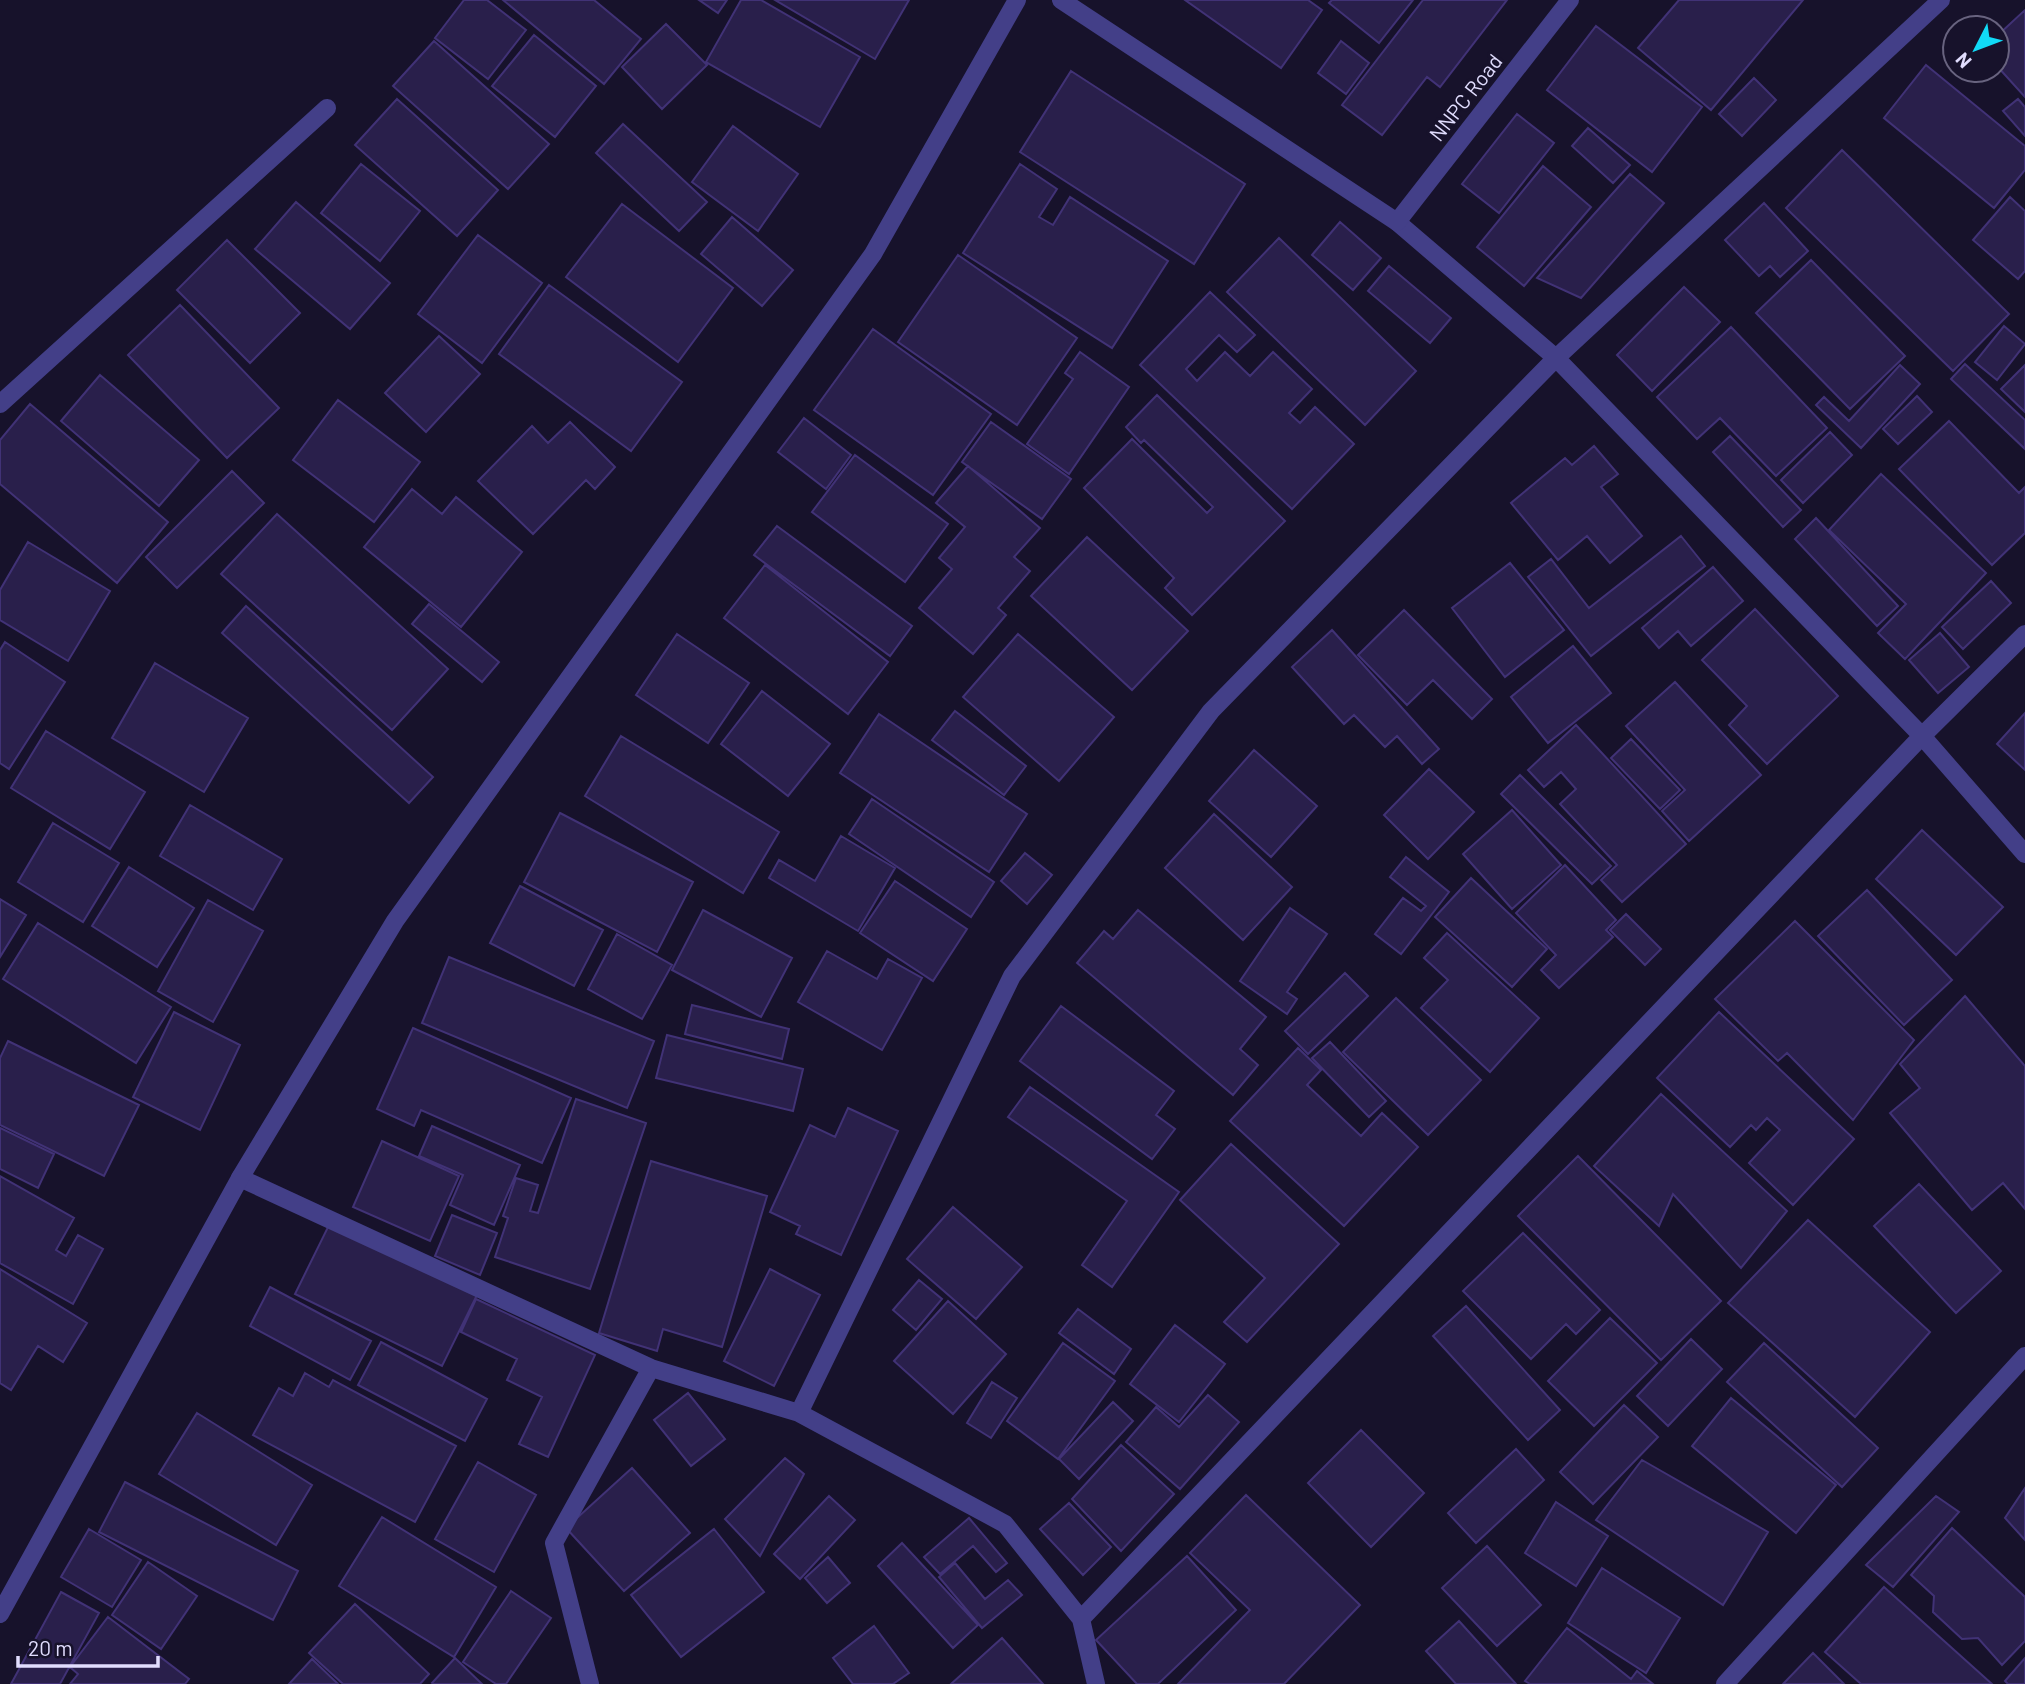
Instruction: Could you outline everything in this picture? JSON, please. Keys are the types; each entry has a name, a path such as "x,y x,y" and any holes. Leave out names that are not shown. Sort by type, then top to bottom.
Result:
{"street":[{"path":"0,1614 240,1178 395,920 873,254 1017,0"},
{"path":"1061,0 1397,222 1556,358 1923,736 2025,854"},
{"name":"NNPC Road","path":"1397,222 1570,0"},
{"path":"799,1413 1012,976 1211,710 1556,358 1941,0"},
{"path":"0,404 327,108"},
{"path":"1081,1619 1923,736 2025,634"},
{"path":"240,1178 651,1368 799,1413 1005,1524 1081,1619 1096,1684"},
{"path":"1724,1684 2025,1356"},
{"path":"590,1684 554,1543 651,1368"}],"building":[{"path":"464,0 487,0 526,30 488,79 435,38"},
{"path":"503,0 594,0 641,39 604,84"},
{"path":"699,0 727,0 718,13"},
{"path":"741,0 761,0 860,57 820,127 706,62"},
{"path":"775,0 909,0 875,59"},
{"path":"1185,0 1308,0 1322,10 1281,68"},
{"path":"1332,0 1413,0 1379,43 1329,3"},
{"path":"1423,0 1507,0 1440,87 1427,77 1382,135 1342,105"},
{"path":"1679,0 1803,0 1711,110 1638,48"},
{"path":"2025,10 2025,97 2011,82 2011,23"},
{"path":"666,24 707,65 662,109 622,67"},
{"path":"1596,26 1702,107 1652,172 1547,90"},
{"path":"534,35 596,86 555,137 492,86"},
{"path":"434,41 549,144 508,189 393,86"},
{"path":"1341,41 1369,63 1346,94 1318,73"},
{"path":"1926,65 1941,77 1941,84 1949,84 2025,146 2025,170 1994,208 1884,118"},
{"path":"1071,71 1245,184 1194,264 1020,152"},
{"path":"1754,78 1776,100 1742,136 1719,114"},
{"path":"397,99 498,190 457,236 355,145"},
{"path":"2018,99 2025,107 2025,136 2003,111"},
{"path":"1517,114 1554,143 1499,213 1462,184"},
{"path":"623,124 707,202 679,231 596,153"},
{"path":"733,126 798,174 758,231 692,182"},
{"path":"1588,128 1630,165 1613,183 1572,146"},
{"path":"1842,150 2009,314 1953,371 1786,208"},
{"path":"361,164 420,211 380,261 321,213"},
{"path":"1020,164 1057,189 1039,217 1053,225 1070,197 1168,261 1112,348 963,253"},
{"path":"1543,166 1591,207 1524,286 1477,247"},
{"path":"1630,174 1664,203 1581,298 1537,278"},
{"path":"2010,197 2025,211 2025,271 2018,279 1973,240"},
{"path":"296,202 390,283 350,329 255,249"},
{"path":"1764,203 1808,251 1780,277 1770,266 1759,276 1725,240"},
{"path":"622,204 733,288 678,362 566,277"},
{"path":"732,217 793,270 762,306 701,254"},
{"path":"1340,222 1381,258 1353,290 1312,255"},
{"path":"478,235 542,283 482,363 418,314"},
{"path":"1279,238 1416,371 1365,425 1227,292"},
{"path":"227,240 300,313 250,363 177,290"},
{"path":"958,255 1077,338 1017,425 898,342"},
{"path":"1811,260 1905,356 1850,409 1756,313"},
{"path":"1389,266 1451,318 1430,343 1368,291"},
{"path":"549,285 682,382 631,451 499,354"},
{"path":"1684,287 1720,322 1652,391 1617,355"},
{"path":"1210,292 1255,335 1237,352 1219,335 1186,369 1197,381 1225,352 1250,376 1273,352 1312,389 1289,413 1300,423 1315,407 1354,444 1292,509 1140,365"},
{"path":"180,305 279,408 227,458 128,355"},
{"path":"2004,326 2025,344 1997,380 1975,362"},
{"path":"1731,327 1827,428 1776,476 1720,418 1697,439 1657,397"},
{"path":"873,329 991,414 933,495 814,410"},
{"path":"439,336 480,374 426,432 385,393"},
{"path":"1080,352 1129,387 1069,474 1027,444 1073,379 1065,373"},
{"path":"1965,364 2025,420 2025,449 1951,379"},
{"path":"1900,365 1920,384 1861,448 1816,405 1824,397 1849,421"},
{"path":"2025,365 2025,412 2001,389"},
{"path":"100,375 199,460 159,506 61,421"},
{"path":"1157,395 1285,521 1192,615 1165,588 1174,578 1084,488 1132,439 1207,513 1213,507 1144,440 1141,443 1126,427"},
{"path":"1917,396 1932,412 1898,444 1883,429"},
{"path":"338,400 420,462 374,522 293,460"},
{"path":"30,404 168,522 117,583 0,484 0,440"},
{"path":"804,418 851,455 826,489 778,452"},
{"path":"1949,421 2019,493 2025,487 2025,533 1992,565 1899,469"},
{"path":"570,422 615,467 595,489 586,480 533,534 478,481 532,426 548,443"},
{"path":"991,422 1071,479 1042,519 962,462"},
{"path":"1830,432 1852,455 1803,503 1781,480"},
{"path":"1730,436 1801,510 1783,527 1713,452"},
{"path":"1594,446 1618,474 1601,487 1642,536 1610,563 1587,536 1558,560 1511,503 1565,458 1572,465"},
{"path":"855,455 948,524 905,582 812,512"},
{"path":"968,466 1040,528 1014,557 1030,571 998,608 1006,615 973,654 919,608 952,569 939,558 965,527 936,503"},
{"path":"232,471 264,503 177,588 146,557"},
{"path":"1881,474 1986,573 1905,659 1878,633 1906,604 1829,530"},
{"path":"412,489 442,514 456,497 522,552 461,627 364,547"},
{"path":"277,514 448,669 392,730 221,574"},
{"path":"1816,518 1898,606 1877,626 1795,539"},
{"path":"777,526 912,626 890,656 754,555"},
{"path":"1681,536 1705,566 1591,656 1528,577 1551,559 1589,608"},
{"path":"1087,537 1188,631 1132,690 1031,596"},
{"path":"28,542 110,591 68,661 0,620 0,590"},
{"path":"1510,563 1564,630 1505,677 1452,608"},
{"path":"765,565 888,662 848,714 724,618"},
{"path":"1713,567 1743,601 1691,646 1678,631 1659,648 1642,628"},
{"path":"1991,581 2011,603 1963,649 1942,627"},
{"path":"429,604 499,662 482,682 412,624"},
{"path":"246,606 433,777 409,803 222,633"},
{"path":"1755,609 1838,696 1767,764 1729,725 1747,706 1702,660"},
{"path":"1404,610 1492,699 1472,719 1433,680 1407,705 1358,655"},
{"path":"1332,630 1439,749 1422,764 1397,736 1385,747 1354,715 1344,724 1292,667"},
{"path":"1940,633 1969,667 1938,693 1909,660"},
{"path":"677,634 749,683 708,743 636,695"},
{"path":"1018,634 1114,717 1059,781 963,697"},
{"path":"5,642 65,682 9,769 0,763 0,650"},
{"path":"1573,646 1611,693 1548,743 1511,697"},
{"path":"155,663 248,718 204,792 112,738"},
{"path":"1675,682 1761,775 1689,841 1662,811 1685,790 1626,726"},
{"path":"762,691 830,744 788,796 721,744"},
{"path":"955,711 1026,766 1004,795 932,740"},
{"path":"2025,713 2025,770 1997,744"},
{"path":"879,714 1027,814 989,872 840,773"},
{"path":"1576,725 1686,844 1622,902 1601,880 1617,865 1560,804 1576,789 1561,772 1544,787 1528,770"},
{"path":"46,731 145,792 110,849 11,788"},
{"path":"621,736 779,832 743,893 585,796"},
{"path":"1631,739 1680,790 1660,809 1611,758"},
{"path":"1254,750 1317,806 1271,857 1209,801"},
{"path":"1429,769 1474,812 1428,859 1384,815"},
{"path":"1520,775 1611,866 1592,884 1501,794"},
{"path":"872,799 994,882 971,917 849,834"},
{"path":"190,805 282,859 253,910 160,856"},
{"path":"1512,810 1561,865 1512,909 1463,854"},
{"path":"560,813 693,882 657,952 524,882"},
{"path":"1214,814 1292,887 1243,940 1165,868"},
{"path":"53,823 119,863 83,922 18,882"},
{"path":"1922,830 2003,907 1956,955 1876,879"},
{"path":"841,836 895,868 858,931 769,878 779,860 815,881"},
{"path":"1025,853 1052,875 1027,904 1001,881"},
{"path":"1406,857 1449,892 1401,954 1375,934 1403,898 1421,911 1426,906 1390,877"},
{"path":"1565,865 1616,920 1606,930 1613,937 1559,988 1541,970 1556,955 1516,913"},
{"path":"129,867 194,908 157,967 92,926"},
{"path":"1471,878 1547,949 1512,987 1435,917"},
{"path":"895,881 967,929 933,981 860,933"},
{"path":"520,886 603,930 574,986 490,943"},
{"path":"1867,890 1952,980 1904,1025 1818,936"},
{"path":"0,899 26,915 0,957"},
{"path":"208,900 263,931 213,1022 158,991"},
{"path":"1290,908 1327,934 1287,992 1297,999 1287,1014 1240,981"},
{"path":"703,910 792,958 761,1017 672,970"},
{"path":"1138,910 1266,1017 1240,1049 1258,1065 1233,1095 1077,963 1104,931 1113,939"},
{"path":"1626,914 1661,949 1645,965 1610,930"},
{"path":"1795,921 1914,1040 1853,1120 1787,1053 1778,1061 1715,999"},
{"path":"38,923 171,1007 136,1063 3,979"},
{"path":"1447,933 1539,1018 1490,1072 1421,1008 1448,980 1424,958"},
{"path":"617,934 672,965 642,1019 588,989"},
{"path":"827,951 877,979 888,959 922,978 882,1050 798,1002"},
{"path":"449,957 654,1041 627,1108 422,1023"},
{"path":"1345,973 1368,996 1308,1054 1285,1031"},
{"path":"1965,996 2025,1066 2025,1209 2003,1183 1972,1210 1890,1113 1920,1088 1900,1064"},
{"path":"1396,998 1481,1080 1428,1135 1343,1052"},
{"path":"692,1005 789,1029 782,1059 685,1034"},
{"path":"1061,1006 1174,1091 1156,1115 1175,1129 1152,1159 1020,1061"},
{"path":"174,1012 240,1045 200,1130 133,1097"},
{"path":"1719,1012 1854,1139 1793,1205 1749,1163 1780,1130 1767,1118 1756,1130 1751,1125 1730,1147 1657,1078"},
{"path":"413,1028 571,1098 542,1163 421,1110 414,1126 377,1109"},
{"path":"667,1035 803,1069 793,1111 656,1078"},
{"path":"8,1041 139,1105 104,1176 0,1125 0,1058"},
{"path":"1330,1042 1386,1101 1369,1117 1312,1058"},
{"path":"1298,1048 1321,1070 1307,1085 1361,1136 1382,1113 1418,1147 1344,1226 1230,1121"},
{"path":"1030,1087 1179,1192 1112,1287 1082,1265 1127,1201 1008,1117"},
{"path":"1661,1094 1787,1211 1741,1268 1673,1194 1659,1226 1594,1166"},
{"path":"576,1099 646,1123 590,1289 495,1257 508,1218 503,1216 516,1178 538,1185 530,1211 538,1213"},
{"path":"848,1108 898,1131 841,1255 796,1234 800,1226 770,1212 810,1125 835,1137"},
{"path":"432,1126 520,1165 494,1225 450,1205 463,1175 419,1156"},
{"path":"0,1128 54,1154 38,1188 0,1169"},
{"path":"382,1141 459,1176 430,1241 353,1207"},
{"path":"1231,1144 1339,1244 1247,1342 1224,1322 1265,1278 1180,1200"},
{"path":"1578,1156 1721,1301 1661,1360 1518,1216"},
{"path":"651,1161 767,1196 722,1347 663,1329 657,1351 599,1333"},
{"path":"0,1176 74,1218 56,1250 66,1256 78,1235 103,1249 73,1304 0,1263"},
{"path":"1919,1184 2001,1271 1956,1313 1874,1226"},
{"path":"953,1207 1022,1267 976,1319 907,1259"},
{"path":"452,1215 497,1233 480,1275 435,1256"},
{"path":"1808,1220 1930,1332 1855,1417 1728,1303"},
{"path":"331,1221 478,1293 442,1366 295,1294"},
{"path":"1523,1233 1600,1310 1576,1334 1566,1324 1531,1359 1463,1291"},
{"path":"0,1269 87,1323 63,1362 38,1346 11,1390 0,1383"},
{"path":"770,1269 820,1295 774,1386 724,1361"},
{"path":"919,1280 942,1299 916,1330 893,1310"},
{"path":"270,1287 371,1341 350,1380 250,1326"},
{"path":"476,1299 595,1355 548,1457 519,1444 542,1397 507,1380 517,1359 461,1332"},
{"path":"948,1301 1006,1354 953,1414 894,1361"},
{"path":"1466,1306 1560,1410 1528,1440 1433,1336"},
{"path":"1078,1309 1131,1349 1114,1374 1059,1333"},
{"path":"1610,1318 1657,1363 1594,1426 1548,1381"},
{"path":"1175,1325 1225,1364 1179,1422 1130,1384"},
{"path":"1691,1339 1722,1369 1668,1426 1637,1396"},
{"path":"381,1342 487,1399 465,1441 358,1385"},
{"path":"1063,1343 1115,1381 1058,1459 1007,1421"},
{"path":"1764,1343 1878,1448 1842,1487 1727,1382"},
{"path":"305,1373 329,1387 333,1380 456,1446 415,1522 253,1435 279,1388 293,1396"},
{"path":"992,1382 1017,1398 991,1438 967,1423"},
{"path":"688,1393 725,1439 691,1466 654,1420"},
{"path":"1208,1395 1239,1422 1180,1489 1126,1442 1156,1407 1179,1427"},
{"path":"1731,1398 1836,1485 1796,1533 1692,1446"},
{"path":"1113,1402 1133,1421 1079,1479 1059,1459"},
{"path":"1624,1405 1658,1437 1593,1504 1560,1472"},
{"path":"197,1413 312,1485 276,1545 159,1474"},
{"path":"1361,1430 1424,1493 1371,1547 1308,1483"},
{"path":"1121,1445 1174,1494 1121,1551 1072,1499"},
{"path":"1516,1449 1544,1480 1476,1543 1448,1513"},
{"path":"785,1458 804,1474 760,1556 725,1519"},
{"path":"1642,1460 1768,1532 1723,1605 1596,1520"},
{"path":"478,1462 536,1495 494,1572 435,1539"},
{"path":"632,1468 690,1533 624,1591 566,1528"},
{"path":"125,1482 298,1571 273,1620 99,1532"},
{"path":"2025,1488 2025,1540 2005,1518"},
{"path":"1246,1495 1360,1605 1284,1684 1178,1684 1250,1610 1190,1553"},
{"path":"829,1496 855,1520 800,1579 774,1554"},
{"path":"1936,1496 1959,1512 1893,1587 1866,1565"},
{"path":"1556,1502 1608,1536 1576,1586 1525,1553"},
{"path":"1069,1503 1111,1547 1083,1575 1040,1529"},
{"path":"382,1517 496,1587 454,1657 339,1586"},
{"path":"969,1518 1007,1563 996,1572 973,1546 940,1574 924,1557"},
{"path":"1952,1528 2025,1597 2025,1641 2002,1665 1978,1638 1962,1639 1933,1612 1934,1596 1911,1575"},
{"path":"89,1529 141,1560 112,1607 61,1577"},
{"path":"714,1529 764,1592 681,1657 631,1595"},
{"path":"902,1543 978,1625 953,1648 878,1566"},
{"path":"1487,1546 1541,1605 1497,1646 1442,1588"},
{"path":"1187,1556 1236,1610 1158,1684 1137,1684 1096,1640"},
{"path":"828,1557 850,1583 827,1603 805,1578"},
{"path":"148,1562 197,1596 161,1649 112,1615"},
{"path":"955,1563 985,1599 1008,1580 1022,1595 982,1628 939,1577"},
{"path":"1602,1568 1680,1618 1646,1673 1568,1623"},
{"path":"1884,1587 1992,1684 1861,1684 1825,1652"},
{"path":"511,1591 551,1618 506,1684 496,1684 463,1662"},
{"path":"61,1592 99,1613 60,1684 11,1684"},
{"path":"355,1604 429,1674 420,1684 343,1684 309,1653"},
{"path":"108,1617 189,1679 185,1684 70,1684 78,1674 70,1667"},
{"path":"1459,1621 1516,1684 1456,1684 1426,1651"},
{"path":"874,1626 909,1673 893,1684 853,1684 833,1658"},
{"path":"1567,1628 1631,1679 1637,1671 1653,1684 1530,1684 1525,1681"},
{"path":"1002,1638 1043,1684 951,1684"},
{"path":"1813,1653 1844,1684 1783,1684"},
{"path":"455,1658 482,1684 433,1684"},
{"path":"2025,1658 2025,1684 2008,1684 2005,1681"},
{"path":"312,1659 338,1684 289,1684"}]}
